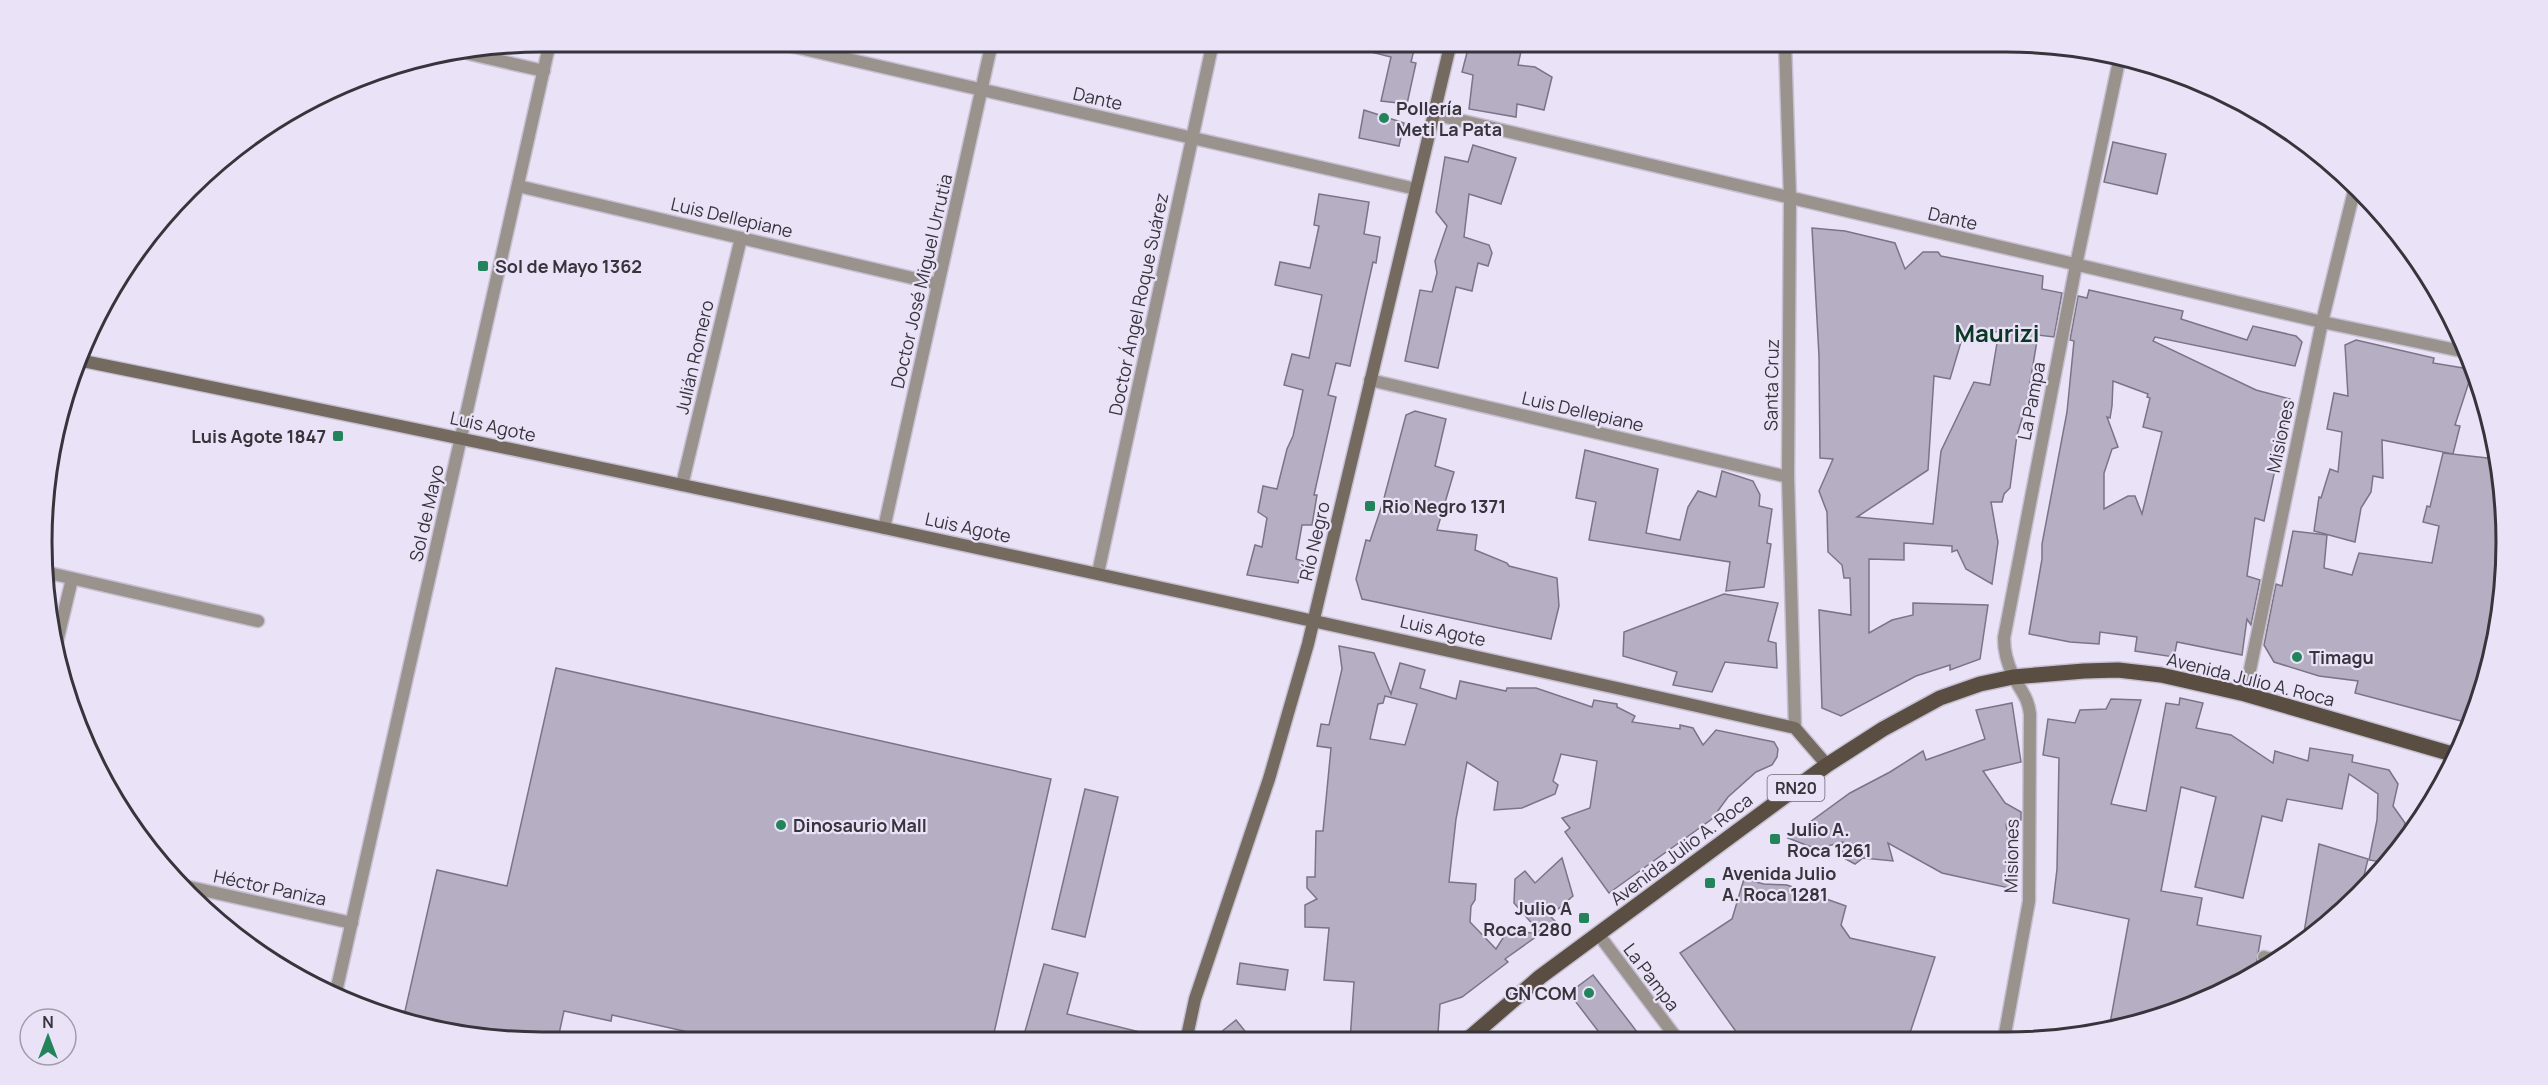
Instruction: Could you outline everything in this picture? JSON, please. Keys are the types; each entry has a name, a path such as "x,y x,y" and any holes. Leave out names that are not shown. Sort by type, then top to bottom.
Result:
{"main road":[{"name":"Río Negro","path":"1188,1032 1195,999 1291,708 1314,621 1448,52"},
{"name":"Luis Agote","path":"87,362 462,438 1098,573 1795,728"},
{"name":"Avenida Julio A. Roca","path":"1476,1032 1540,977 1827,765 1883,729 1940,698 1980,684 2013,677 2118,670 2193,681 2448,753"},
{"path":"1795,728 1827,765"}],"street":[{"name":"Sol de Mayo","path":"337,987 548,52"},
{"name":"Dante","path":"816,52 1416,189"},
{"name":"Doctor José Miguel Urrutia","path":"885,528 990,52"},
{"name":"Doctor Ángel Roque Suárez","path":"1098,573 1211,52"},
{"name":"Santa Cruz","path":"1785,52 1790,198 1788,477 1795,728"},
{"path":"482,57 544,71"},
{"name":"La Pampa","path":"2013,677 2005,654 2004,638 2076,265 2118,66"},
{"name":"Dante","path":"1433,114 2322,322 2456,350"},
{"name":"Luis Dellepiane","path":"518,186 938,284"},
{"name":"Misiones","path":"2245,694 2322,322 2353,197"},
{"name":"Julián Romero","path":"682,485 741,238"},
{"name":"Luis Dellepiane","path":"1370,381 1788,477"},
{"path":"54,574 258,621"},
{"path":"61,629 72,579"},
{"name":"Misiones","path":"2005,1032 2029,901 2030,714 2028,700 2013,677"},
{"name":"Héctor Paniza","path":"195,888 352,923"},
{"name":"La Pampa","path":"1599,935 1672,1032"}],"building":[{"path":"1371,52 1414,52 1411,62 1416,63 1407,104 1381,101 1391,57"},
{"path":"1467,52 1521,52 1518,65 1535,67 1552,77 1544,110 1517,104 1516,117 1469,109 1473,75 1462,72"},
{"path":"1364,110 1404,123 1399,146 1359,138"},
{"path":"2113,142 2166,154 2157,194 2104,182"},
{"path":"1473,145 1516,158 1501,204 1469,194 1464,237 1489,245 1492,253 1488,266 1478,263 1472,291 1456,287 1438,368 1405,361 1420,290 1432,292 1437,273 1435,261 1447,226 1436,212 1445,157 1468,162"},
{"path":"1319,194 1369,202 1364,234 1380,237 1376,263 1373,262 1350,366 1336,363 1328,395 1336,397 1314,495 1317,495 1312,525 1302,525 1296,559 1303,561 1298,583 1247,575 1255,545 1262,547 1267,518 1258,512 1263,486 1277,489 1287,449 1293,436 1303,390 1284,385 1292,354 1309,358 1322,295 1275,285 1280,262 1310,268 1319,226 1314,225"},
{"path":"1812,228 1845,231 1895,243 1905,269 1923,252 1938,252 1941,256 2043,276 2042,289 2062,293 2054,337 2038,335 2026,406 2017,435 2010,488 2004,494 2002,502 1991,502 1998,542 1992,584 1966,569 1957,550 1952,552 1952,546 1904,543 1904,560 1869,559 1869,633 1892,620 1913,615 1913,603 1988,605 1980,659 1950,670 1950,665 1916,676 1841,716 1822,708 1819,610 1851,615 1850,578 1844,578 1842,565 1828,552 1827,512 1819,491 1833,459 1820,458 1819,356","holes":["1999,331 1990,385 1974,382 1941,451 1933,524 1857,517 1928,470 1934,376 1950,379 1961,342"]},
{"path":"2089,290 2183,311 2181,319 2247,340 2253,326 2296,336 2302,342 2295,366 2155,337 2153,341 2256,390 2290,399 2264,521 2255,518 2247,576 2260,580 2251,625 2247,619 2242,655 2177,642 2174,657 2135,651 2137,637 2100,632 2099,644 2070,642 2029,634 2042,559 2042,544 2067,412 2074,341 2070,340 2078,296 2087,298","holes":["2113,381 2148,394 2147,397 2150,398 2143,427 2162,432 2142,514 2135,496 2128,496 2104,509 2104,473 2112,449 2118,447 2107,417 2110,418"]},
{"path":"2356,340 2434,358 2433,363 2463,368 2468,384 2455,425 2460,426 2453,454 2382,440 2383,478 2373,476 2371,492 2361,508 2355,542 2314,531 2319,497 2321,498 2330,469 2338,472 2342,432 2327,429 2334,393 2348,396 2345,345"},
{"path":"1415,411 1446,419 1435,466 1454,472 1437,530 1477,535 1475,550 1507,563 1509,566 1557,578 1559,606 1551,639 1362,599 1356,579 1366,540 1370,541 1383,502 1406,415"},
{"path":"1585,450 1658,469 1646,533 1680,540 1688,507 1698,491 1716,497 1722,471 1753,481 1760,495 1759,506 1772,509 1767,543 1771,544 1764,587 1726,591 1730,562 1589,540 1596,502 1576,498"},
{"path":"2443,453 2488,458 2496,542 2491,606 2479,669 2461,721 2355,693 2358,681 2319,676 2274,662 2264,645 2276,584 2282,586 2293,531 2327,535 2324,568 2352,575 2359,553 2432,563 2439,526 2423,522 2427,506 2430,507"},
{"path":"1724,594 1778,603 1768,641 1776,643 1777,668 1725,662 1712,692 1673,685 1677,672 1623,656 1624,632"},
{"path":"1339,646 1374,653 1391,694 1400,663 1425,670 1420,688 1456,699 1460,681 1506,691 1507,688 1536,688 1592,707 1594,700 1617,704 1617,707 1635,716 1632,722 1680,729 1680,725 1693,728 1703,745 1716,730 1774,742 1778,749 1777,757 1772,765 1756,772 1728,797 1712,819 1609,893 1565,832 1570,828 1562,818 1590,808 1597,761 1561,754 1553,781 1558,785 1555,794 1522,808 1494,810 1498,782 1467,762 1456,819 1449,882 1476,884 1470,922 1496,949 1508,930 1540,934 1505,959 1508,962 1462,997 1440,1004 1438,1032 1351,1032 1354,982 1324,980 1329,928 1305,927 1305,905 1317,899 1307,888 1307,877 1315,877 1316,831 1323,831 1331,748 1317,746 1321,724 1329,725 1342,669","holes":["1385,696 1417,704 1405,745 1370,739 1378,704 1383,703"]},
{"name":"Dinosaurio Mall","path":"556,668 1051,779 994,1032 688,1032 612,1015 611,1021 564,1011 559,1032 510,1031 447,1023 405,1012 437,870 507,886"},
{"path":"2180,698 2203,703 2196,728 2231,735 2273,763 2275,751 2308,761 2310,748 2353,755 2352,762 2389,770 2398,784 2393,806 2405,823 2404,827 2378,861 2369,860 2377,820 2378,794 2349,774 2342,809 2287,799 2282,821 2262,816 2243,898 2195,887 2216,797 2181,787 2161,891 2202,898 2197,925 2261,936 2256,963 2193,995 2110,1021 2129,919 2053,903 2057,869 2059,758 2043,755 2048,719 2075,723 2080,710 2106,709 2111,699 2141,700 2111,804 2146,811 2166,703 2179,705"},
{"path":"2012,703 2021,762 1983,771 2005,803 2021,812 2021,820 2006,824 2010,849 2017,855 2017,876 2009,888 1942,873 1888,843 1893,861 1863,858 1855,864 1842,857 1843,842 1816,849 1788,838 1850,793 1923,751 1926,760 1985,739 1976,710"},
{"path":"1085,789 1118,797 1085,937 1052,929"},
{"path":"2319,844 2368,859 2364,877 2329,911 2304,931"},
{"path":"1562,858 1573,896 1550,916 1557,923 1542,935 1514,903 1515,879 1525,871 1535,883"},
{"path":"1744,879 1764,884 1787,885 1846,906 1841,925 1850,938 1935,957 1910,1032 1736,1032 1680,953 1732,919"},
{"path":"1240,963 1288,970 1285,990 1237,984"},
{"path":"1044,964 1078,973 1067,1014 1140,1032 1025,1032"},
{"path":"1593,975 1637,1032 1599,1032 1569,993"},
{"path":"1236,1020 1246,1032 1221,1032"}],"place":[{"name":"Pollería Meti La Pata","path":"1384,118"},
{"name":"Sol de Mayo 1362","path":"483,266"},
{"name":"Luis Agote 1847","path":"338,436"},
{"name":"Rio Negro 1371","path":"1370,506"},
{"name":"Timagu","path":"2297,657"},
{"name":"Dinosaurio Mall","path":"781,825"},
{"name":"Julio A. Roca 1261","path":"1775,839"},
{"name":"Avenida Julio A. Roca 1281","path":"1710,883"},
{"name":"Julio A Roca 1280","path":"1584,918"},
{"name":"GN COM","path":"1589,993"}],"district":[{"name":"Maurizi","path":"1997,332"}]}
